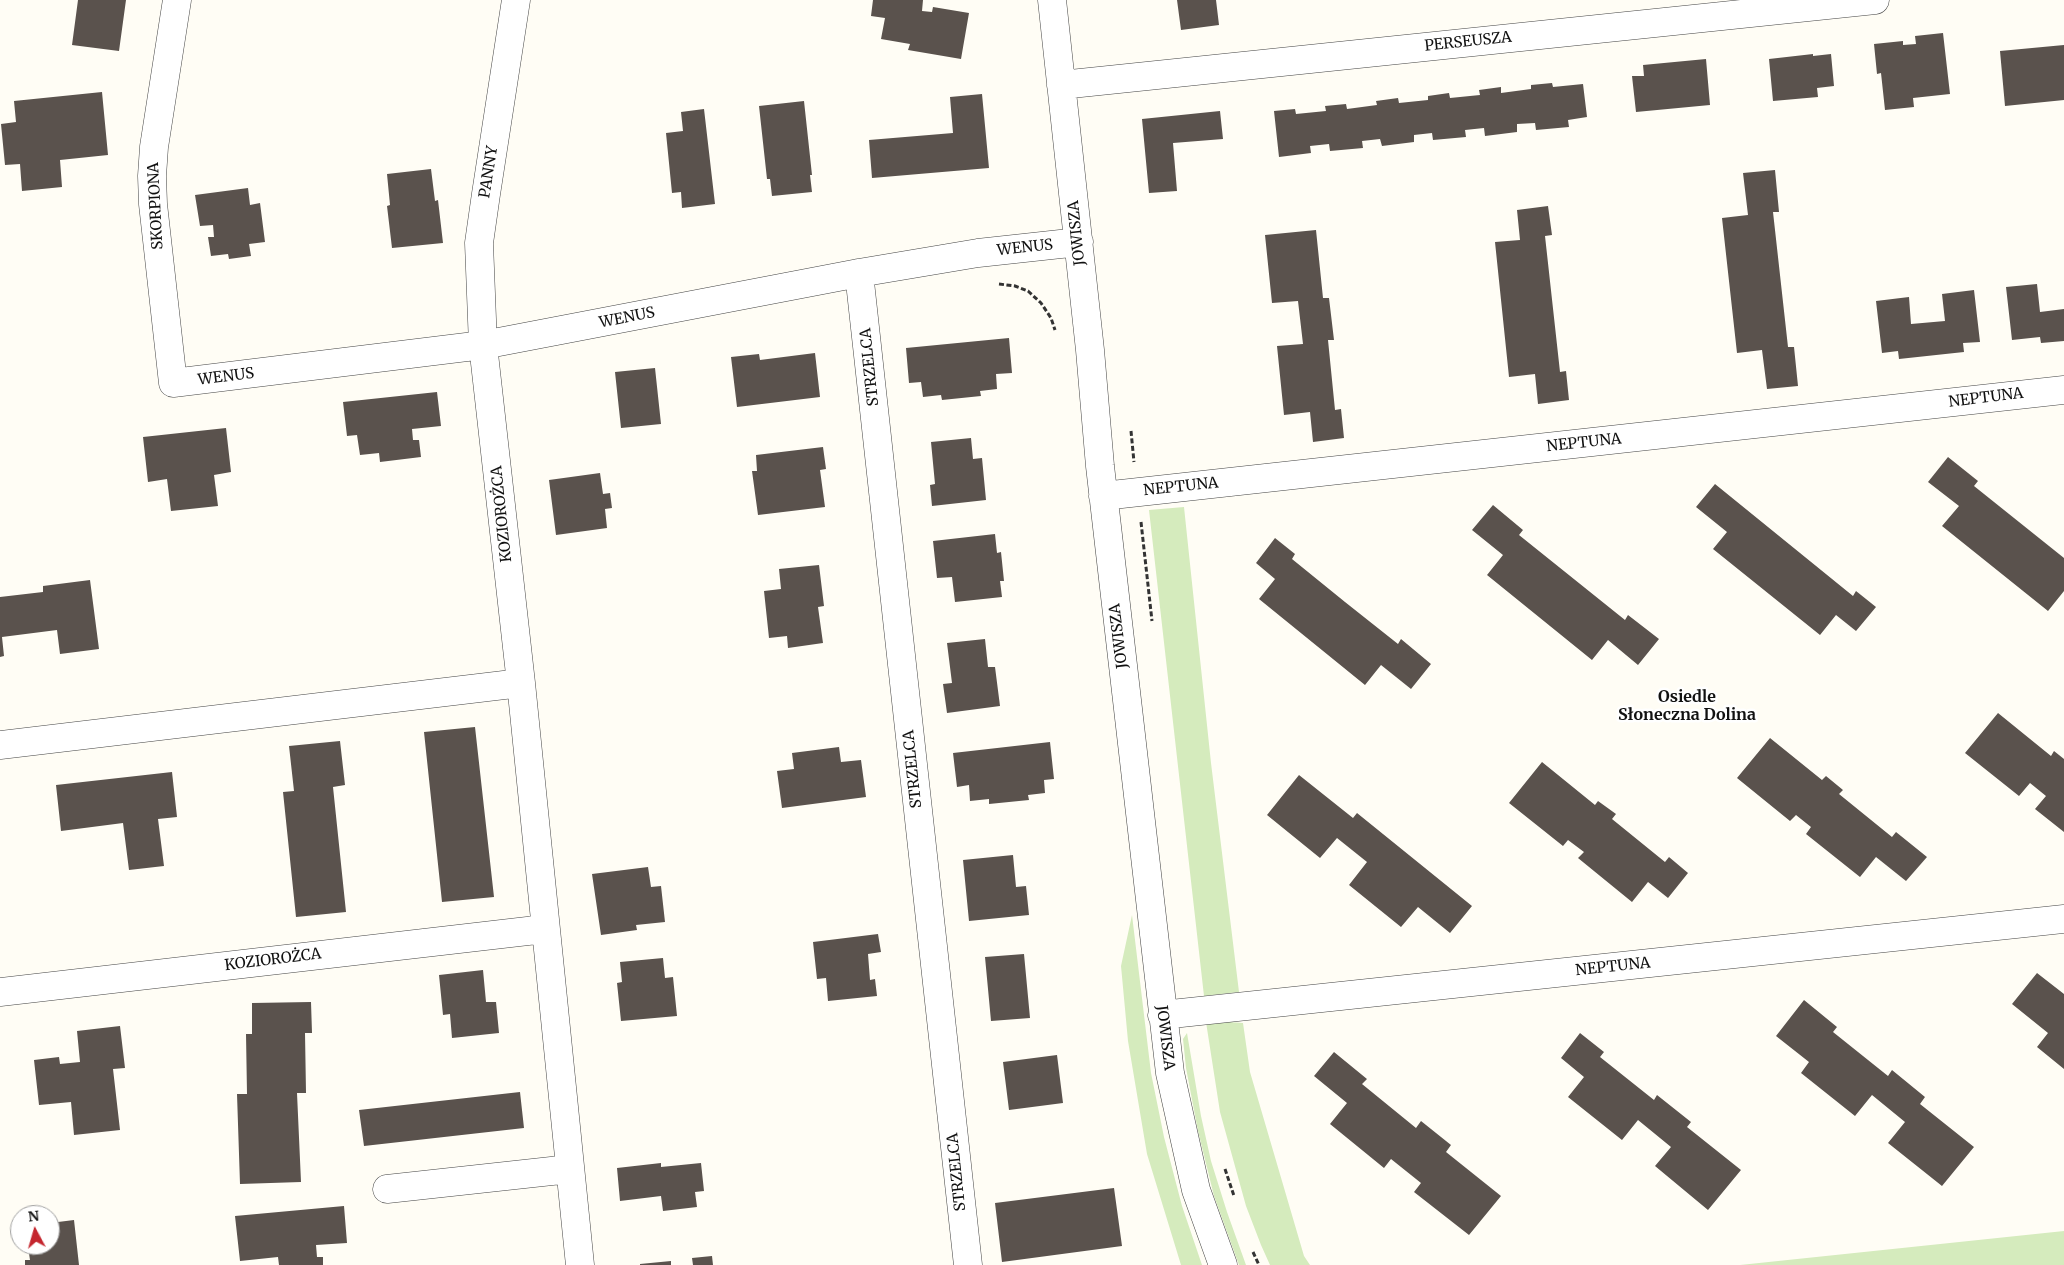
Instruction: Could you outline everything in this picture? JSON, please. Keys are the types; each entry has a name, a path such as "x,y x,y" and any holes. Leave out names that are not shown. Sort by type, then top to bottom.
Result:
{"street":[{"name":"SKORPIONA","path":"173,383 153,204 152,176 154,147 177,0"},
{"name":"PANNY","path":"483,345 480,243 516,0"},
{"name":"JOWISZA","path":"1052,0 1079,242 1103,496 1162,1016 1181,1132 1196,1190 1223,1265"},
{"name":"PERSEUSZA","path":"1061,85 1875,0"},
{"name":"WENUS","path":"173,383 483,345 859,273 978,254 1079,242"},
{"name":"STRZELCA","path":"859,273 968,1265"},
{"name":"KOZIOROŻCA","path":"483,345 521,683 580,1265"},
{"name":"NEPTUNA","path":"1103,496 2064,390"},
{"path":"0,745 521,683"},
{"name":"NEPTUNA","path":"1162,1016 2064,919"},
{"name":"KOZIOROŻCA","path":"0,992 545,929"},
{"path":"387,1189 570,1169"}],"path":[{"path":"990,285 1014,286 1028,291 1042,303 1051,318 1056,333"},
{"path":"1141,522 1153,630"},
{"path":"1224,1165 1234,1199"},
{"path":"1252,1248 1259,1265"}],"green space":[{"path":"1184,507 1211,763 1239,992 1204,996 1149,510"},
{"path":"1132,915 1151,1073 1164,1137 1182,1206 1202,1265 1181,1265 1147,1154 1128,1041 1121,966"},
{"path":"1206,1022 1243,1023 1250,1072 1304,1256 1310,1265 1270,1265 1261,1245 1246,1206 1220,1112"},
{"path":"1187,1033 1201,1116 1211,1161 1246,1265 1239,1265 1214,1196 1198,1131 1186,1068 1183,1039"},
{"path":"2064,1231 2064,1265 1740,1265"}],"building":[{"path":"78,0 126,0 119,51 72,45"},
{"path":"873,0 923,0 922,11 932,12 933,7 969,13 961,59 908,50 910,44 881,39 885,18 871,16"},
{"path":"1177,0 1216,0 1219,25 1181,30"},
{"path":"1943,33 1950,94 1913,98 1914,107 1885,110 1881,73 1877,74 1874,44 1903,41 1903,45 1916,44 1915,36"},
{"path":"2064,45 2064,100 2005,106 2000,51"},
{"path":"1813,54 1813,56 1831,54 1834,86 1817,88 1818,97 1773,101 1769,59"},
{"path":"1706,59 1710,105 1636,112 1632,76 1644,76 1643,65"},
{"path":"1552,83 1553,87 1583,84 1587,117 1568,120 1569,127 1536,130 1535,123 1517,124 1517,132 1485,136 1484,128 1465,130 1466,137 1433,140 1432,133 1414,135 1414,142 1382,146 1380,139 1362,141 1363,148 1330,151 1329,144 1310,146 1311,153 1279,157 1274,111 1295,109 1296,114 1326,111 1325,106 1346,104 1347,109 1377,105 1376,101 1398,98 1399,103 1428,100 1428,96 1449,93 1450,98 1480,95 1479,90 1501,87 1501,93 1531,89 1531,85"},
{"path":"102,92 108,155 60,160 62,187 22,191 20,164 5,165 1,124 16,122 14,101"},
{"path":"982,94 989,168 872,178 869,140 953,133 950,97"},
{"path":"804,101 812,192 772,196 770,179 767,179 759,106"},
{"path":"704,109 715,204 682,208 681,192 672,193 666,133 683,131 681,112"},
{"path":"1220,111 1223,139 1173,143 1177,191 1149,193 1142,119"},
{"path":"431,169 435,201 438,200 443,243 392,248 387,206 390,205 387,174"},
{"path":"1775,170 1779,212 1773,212 1788,347 1794,347 1798,386 1767,389 1762,350 1737,353 1722,218 1748,215 1743,173"},
{"path":"248,188 250,205 260,203 265,242 249,244 251,256 229,259 228,254 211,256 208,237 214,237 213,225 200,226 195,195"},
{"path":"1548,206 1552,235 1545,236 1560,372 1566,371 1569,400 1538,404 1535,374 1509,377 1495,242 1520,240 1517,210"},
{"path":"1316,230 1323,298 1329,298 1334,340 1328,340 1335,410 1341,409 1344,438 1313,442 1310,412 1284,415 1277,346 1303,344 1298,301 1272,303 1265,235"},
{"path":"2037,284 2040,312 2064,309 2064,341 2041,343 2040,337 2012,340 2006,287"},
{"path":"1974,290 1980,342 1963,343 1964,352 1899,359 1898,351 1882,353 1876,301 1909,297 1911,324 1945,321 1942,294"},
{"path":"1009,338 1012,373 996,374 997,389 980,391 981,396 942,400 941,395 923,397 921,382 909,383 906,348"},
{"path":"815,353 820,397 737,407 731,357 759,354 760,360"},
{"path":"655,368 661,424 621,428 615,372"},
{"path":"437,392 441,426 412,429 413,440 419,440 421,457 380,462 379,453 360,455 357,435 347,436 343,402"},
{"path":"226,428 231,472 214,475 218,506 171,511 167,479 148,482 143,437"},
{"path":"971,438 973,459 982,458 986,500 932,506 930,485 935,484 931,442"},
{"path":"823,447 826,469 820,470 825,507 758,515 752,471 757,471 756,455"},
{"path":"1948,457 1978,481 1974,486 2064,558 2064,591 2048,611 1942,526 1959,506 1928,482"},
{"path":"600,473 603,494 610,493 612,508 605,509 607,528 556,535 549,480"},
{"path":"1715,484 1853,596 1856,591 1876,607 1856,631 1836,615 1820,635 1713,549 1727,532 1696,507"},
{"path":"1493,505 1523,530 1519,535 1625,620 1628,615 1659,639 1638,665 1608,640 1592,660 1487,575 1503,555 1472,530"},
{"path":"995,534 997,553 1001,552 1004,581 1000,581 1002,597 955,602 952,577 937,578 933,541"},
{"path":"1275,538 1295,554 1292,559 1345,602 1398,644 1401,639 1431,664 1411,689 1381,665 1365,685 1259,599 1275,579 1256,563"},
{"path":"819,565 824,606 818,607 823,643 788,648 787,636 769,638 764,591 781,589 779,569"},
{"path":"90,580 99,649 60,654 57,630 2,637 4,656 0,657 0,597 43,592 43,586"},
{"path":"985,639 988,667 995,667 1000,706 947,713 943,684 952,683 947,643"},
{"path":"1998,713 2051,756 2054,751 2064,759 2064,832 2035,809 2046,796 2030,783 2019,796 1965,753"},
{"path":"475,727 494,897 442,902 424,732"},
{"path":"1770,738 1822,780 1826,776 1843,790 1839,794 1892,837 1896,832 1927,857 1906,881 1876,857 1860,877 1806,834 1811,827 1796,815 1790,821 1737,778"},
{"path":"340,741 345,785 333,787 346,912 296,917 283,792 294,791 289,746"},
{"path":"1050,742 1054,779 1044,780 1045,793 1028,795 1029,800 989,804 989,799 970,801 969,785 957,787 953,753"},
{"path":"839,747 841,762 861,760 866,797 782,808 777,771 794,769 792,753"},
{"path":"1542,762 1595,805 1598,801 1616,814 1612,819 1665,862 1669,857 1688,873 1668,898 1648,882 1632,902 1578,858 1584,852 1568,840 1563,846 1509,803"},
{"path":"172,772 177,817 158,819 164,866 129,870 123,823 61,831 56,785"},
{"path":"1299,775 1353,818 1357,813 1472,906 1450,933 1418,907 1401,927 1349,885 1367,862 1337,838 1320,858 1267,815"},
{"path":"1013,855 1016,887 1026,886 1029,915 969,921 963,860"},
{"path":"648,867 651,887 661,886 665,922 636,925 637,930 601,935 592,874"},
{"path":"878,934 881,952 868,954 870,980 875,979 877,996 828,1001 826,978 817,979 813,942"},
{"path":"1024,954 1030,1018 991,1021 985,957"},
{"path":"663,958 665,978 673,977 677,1016 621,1021 617,983 622,982 620,962"},
{"path":"483,970 486,1002 496,1002 499,1033 452,1038 450,1014 443,1015 439,975"},
{"path":"2037,973 2064,994 2064,1069 2037,1047 2048,1033 2012,1004"},
{"path":"1804,1000 1837,1027 1833,1032 1888,1076 1892,1070 1925,1097 1920,1104 1974,1147 1942,1186 1888,1143 1905,1122 1872,1095 1855,1116 1801,1073 1809,1062 1776,1036"},
{"path":"311,1002 312,1033 305,1033 306,1093 297,1093 301,1182 240,1184 237,1094 247,1094 246,1034 252,1034 252,1003"},
{"path":"120,1026 125,1068 113,1069 120,1130 74,1135 71,1102 39,1105 34,1060 59,1057 60,1064 80,1062 77,1031"},
{"path":"1580,1033 1604,1052 1600,1057 1654,1100 1657,1095 1691,1122 1687,1127 1741,1170 1708,1210 1655,1166 1671,1147 1638,1120 1622,1140 1568,1097 1584,1077 1561,1058"},
{"path":"1334,1052 1367,1079 1362,1084 1416,1128 1421,1121 1451,1145 1446,1152 1501,1196 1469,1235 1414,1192 1421,1183 1391,1159 1384,1168 1330,1124 1347,1103 1314,1076"},
{"path":"1057,1055 1063,1103 1009,1110 1003,1062"},
{"path":"520,1092 524,1128 364,1146 359,1110"},
{"path":"661,1163 661,1167 701,1163 704,1191 695,1192 697,1207 663,1211 661,1196 620,1201 617,1168"},
{"path":"1114,1188 1122,1246 1002,1262 995,1203"},
{"path":"344,1206 347,1243 316,1245 317,1257 323,1257 323,1265 279,1265 278,1257 240,1261 235,1216"},
{"path":"74,1220 79,1265 25,1265 25,1260 30,1260 29,1255 60,1255 60,1222"},
{"path":"712,1256 713,1265 693,1265 692,1258"},
{"path":"671,1261 671,1265 640,1265 640,1264"}],"district":[{"name":"Osiedle Słoneczna Dolina","path":"1687,706"}]}
